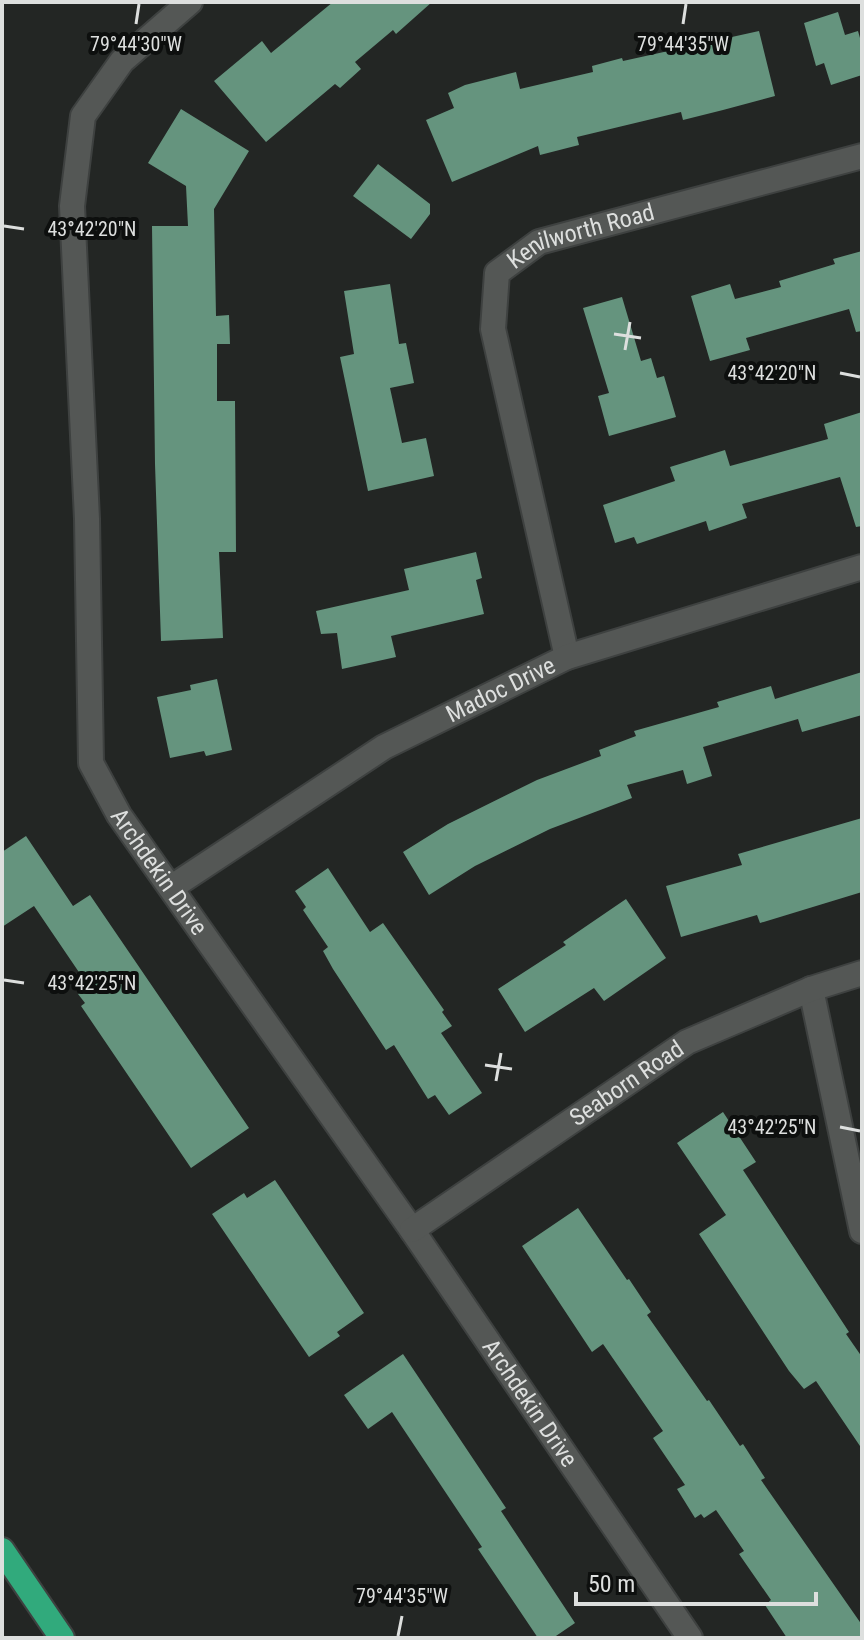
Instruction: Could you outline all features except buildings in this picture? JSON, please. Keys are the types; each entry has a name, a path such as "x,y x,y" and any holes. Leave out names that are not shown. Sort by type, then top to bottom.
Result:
{"highway":[{"path":"3,1548 62,1638"}],"street":[{"name":"Archdekin Drive","path":"190,2 122,61 83,116 72,206 87,519 91,763 119,815 412,1230 690,1638"},
{"name":"Kenilworth Road","path":"567,657 493,329 497,273 539,242 862,156"},
{"name":"Madoc Drive","path":"172,887 384,747 567,657 862,567"},
{"name":"Seaborn Road","path":"412,1230 687,1042 811,989 862,973"},
{"path":"811,989 862,1231"}]}
